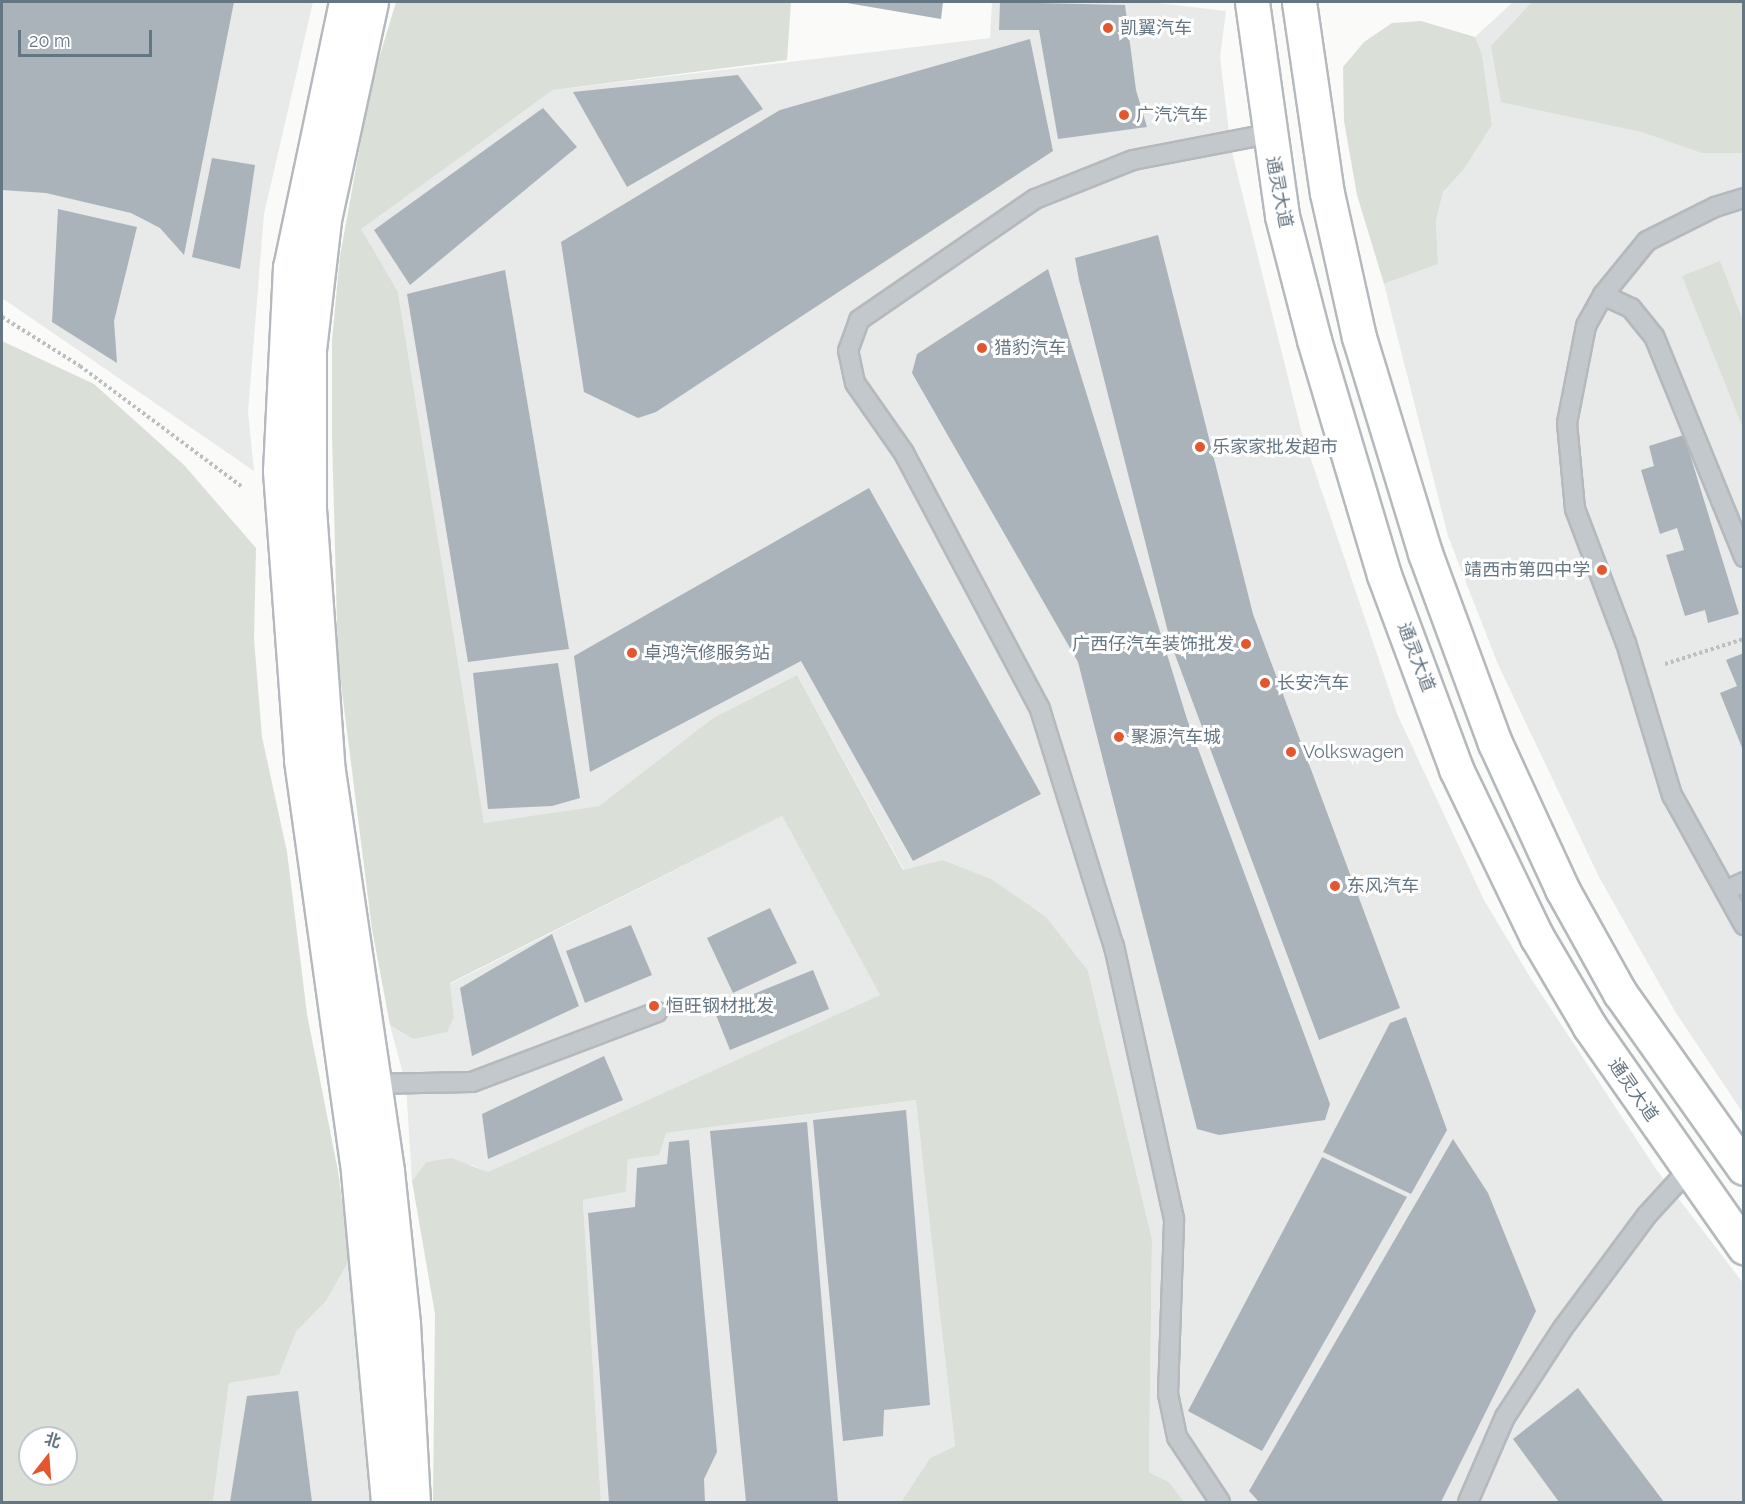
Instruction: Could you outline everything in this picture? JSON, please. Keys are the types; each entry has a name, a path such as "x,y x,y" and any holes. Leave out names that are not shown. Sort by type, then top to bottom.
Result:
{"highway":[{"path":"346,2 290,267 280,408 281,508 301,760 357,1161 375,1317 388,1503"},
{"path":"371,2 324,220 309,349 309,508 328,771 371,1084 387,1171 403,1324 413,1503"},
{"name":"通灵大道","path":"1252,2 1268,134 1282,216 1344,442 1384,575 1456,769 1537,937 1590,1027 1743,1247"},
{"path":"1299,2 1342,272 1425,553 1476,691 1562,889 1608,972 1743,1168"}],"lane":[{"path":"1220,1503 1176,1437 1168,1394 1174,1219 1114,947 1040,710 904,453 855,383 848,351 859,320 1035,199 1133,160 1268,134"},
{"path":"1743,198 1715,207 1647,241 1603,295 1586,326 1572,388 1567,423 1575,509 1635,673 1672,795 1743,925"},
{"path":"1603,295 1631,308 1654,336 1743,557"},
{"path":"1725,891 1743,882"},
{"path":"371,1084 472,1082 657,1012"},
{"path":"1468,1503 1505,1417 1557,1338 1647,1215 1690,1168"}],"path":[{"path":"2,317 80,366 246,489 281,508"},
{"path":"1635,673 1743,639"}],"shaded area":[{"path":"2,2 313,2 264,214 248,412 254,471 2,298"},
{"path":"396,2 791,2 787,60 553,90 361,229 398,292 484,823 599,806 713,718 797,675 903,870 942,860 991,879 1046,917 1088,971 1152,1239 1149,1472 1169,1482 1184,1502 901,1502 930,1458 955,1446 916,1100 666,1133 659,1155 628,1159 626,1192 583,1200 601,1502 433,1502 435,1314 412,1181 426,1162 451,1158 488,1172 880,995 782,816 450,983 454,1017 447,1032 413,1039 390,1025 372,929 338,660 332,340 340,256 371,85"},
{"name":"聚源汽车城","path":"992,2 1149,2 1226,11 1220,57 1231,148 1301,430 1398,716 1484,900 1530,977 1656,1169 1743,1283 1743,1502 1184,1502 1169,1482 1149,1472 1152,1239 1088,971 942,860 904,870 797,675 713,718 599,806 484,824 398,292 360,229 553,90 990,38"},
{"name":"靖西市第四中学","path":"1513,2 1743,2 1743,1113 1676,1013 1599,877 1497,662 1448,536 1384,284 1438,264 1436,221 1443,192 1464,169 1492,125 1482,54 1475,37"},
{"path":"1532,2 1743,2 1743,153 1702,153 1642,132 1501,102 1491,46"},
{"path":"1421,21 1475,37 1482,54 1492,125 1464,169 1443,192 1436,221 1438,264 1384,284 1357,195 1344,121 1343,67 1364,42 1392,23"},
{"path":"1720,261 1743,321 1743,428 1682,276"},
{"path":"2,341 94,384 184,465 256,548 254,639 262,737 287,852 307,1014 338,1171 350,1259 326,1301 296,1332 279,1375 229,1383 213,1502 2,1502"},
{"name":"恒旺钢材批发","path":"782,816 880,995 488,1172 472,1165 426,1162 412,1181 406,1085 390,1025 413,1039 454,1017 450,984"},
{"path":"917,1100 955,1446 930,1458 901,1502 601,1502 583,1200 626,1192 628,1159 666,1133"},
{"path":"350,1259 370,1502 213,1502 229,1383 279,1375 296,1332 326,1301"}],"building":[{"path":"2,2 234,2 184,255 160,228 131,213 46,193 2,190"},
{"path":"841,2 943,2 941,19"},
{"path":"1000,2 1125,5 1136,90 1147,127 1058,139 1039,30 999,30"},
{"path":"1030,39 1053,151 656,412 638,418 584,392 561,242 780,110"},
{"path":"738,75 763,109 627,187 573,92"},
{"path":"543,108 577,147 410,285 374,230"},
{"path":"212,158 255,165 240,269 192,257"},
{"path":"58,209 137,227 114,321 117,363 52,322"},
{"path":"1158,235 1253,614 1400,1008 1319,1040 1171,644 1079,280 1075,258"},
{"path":"1048,269 1187,719 1330,1104 1325,1120 1219,1135 1197,1129 1078,662 912,373 917,354"},
{"path":"505,270 569,649 468,662 407,294"},
{"path":"1684,435 1739,614 1708,623 1705,610 1685,616 1666,555 1684,550 1677,528 1660,534 1641,470 1654,466 1649,446"},
{"path":"869,488 1041,794 913,861 801,661 590,772 574,656"},
{"path":"1744,653 1743,750 1720,693 1737,686 1726,660"},
{"path":"558,663 580,798 552,806 488,809 473,673"},
{"path":"770,908 797,963 733,993 707,938"},
{"path":"631,925 652,975 585,1003 566,951"},
{"path":"552,934 579,1006 472,1056 460,988"},
{"path":"813,970 829,1009 730,1050 714,1010"},
{"path":"1406,1017 1447,1130 1411,1194 1323,1152 1390,1023"},
{"path":"604,1056 623,1100 488,1159 482,1114"},
{"path":"906,1110 930,1405 884,1410 883,1436 843,1441 813,1120"},
{"path":"807,1122 838,1502 746,1502 710,1131"},
{"path":"1453,1139 1488,1193 1536,1311 1441,1502 1259,1502 1249,1491"},
{"path":"689,1140 717,1452 704,1479 705,1502 609,1502 588,1213 635,1207 637,1168 667,1164 669,1142"},
{"path":"1322,1157 1407,1197 1262,1451 1188,1411"},
{"path":"1578,1388 1664,1502 1559,1502 1513,1439"},
{"path":"298,1391 312,1502 230,1502 247,1396"}],"place":[{"name":"凯翼汽车","path":"1108,28"},
{"name":"广汽汽车","path":"1124,115"},
{"name":"猎豹汽车","path":"982,348"},
{"name":"乐家家批发超市","path":"1200,447"},
{"name":"靖西市第四中学","path":"1602,570"},
{"name":"广西仔汽车装饰批发","path":"1246,644"},
{"name":"卓鸿汽修服务站","path":"632,653"},
{"name":"长安汽车","path":"1265,683"},
{"name":"聚源汽车城","path":"1119,737"},
{"name":"Volkswagen","path":"1291,752"},
{"name":"东风汽车","path":"1335,886"},
{"name":"恒旺钢材批发","path":"654,1006"}]}
